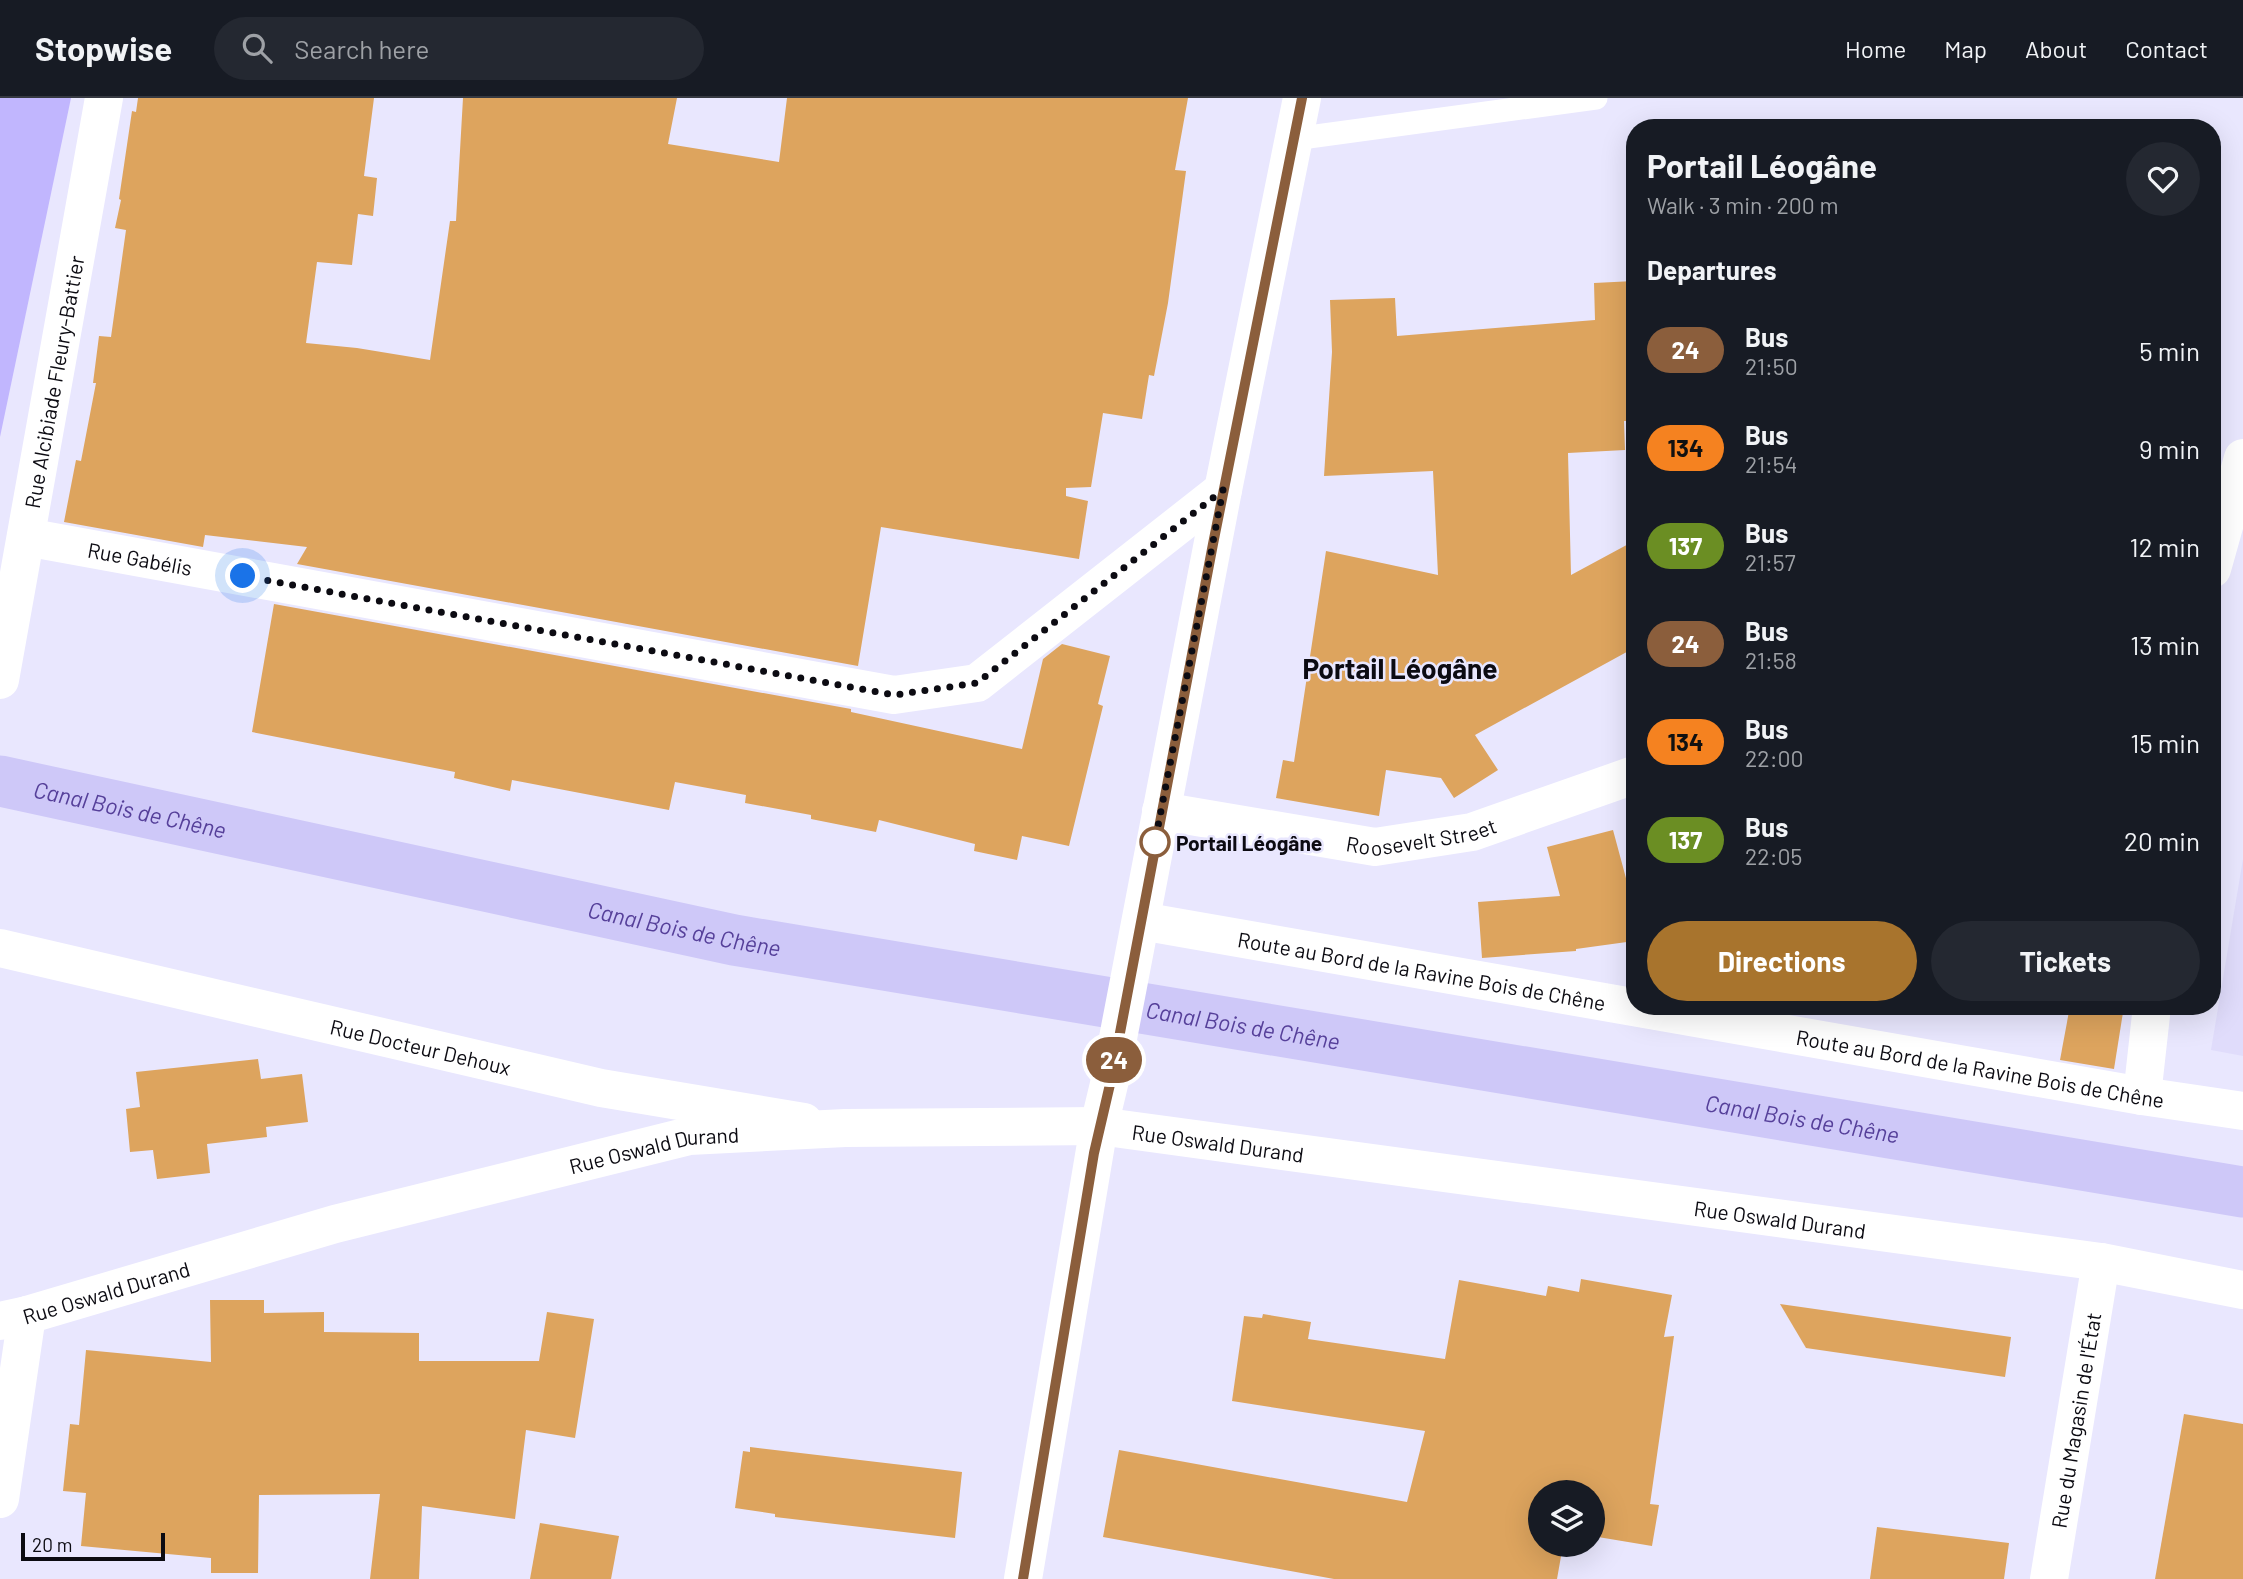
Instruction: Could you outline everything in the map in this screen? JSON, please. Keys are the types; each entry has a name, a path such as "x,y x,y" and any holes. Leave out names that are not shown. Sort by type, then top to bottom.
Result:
{"street":[{"name":"Rue Alcibiade Fleury-Battier","path":"1,674 104,98"},
{"path":"1023,1579 1099,1126 1111,1080 1223,490 1302,98"},
{"path":"2221,537 2243,458"},
{"name":"Rue Gabélis","path":"26,537 894,695 977,683 1223,490"},
{"name":"Roosevelt Street","path":"1161,811 1375,847 1472,832 1626,778"},
{"name":"Route au Bord de la Ravine Bois de Chêne","path":"1140,928 1626,1009"},
{"name":"Rue Docteur Dehoux","path":"0,948 601,1088 845,1129"},
{"name":"Route au Bord de la Ravine Bois de Chêne","path":"1659,1015 2243,1111"},
{"path":"2143,1096 2151,1015"},
{"name":"Rue Oswald Durand","path":"13,1318 335,1224 689,1136 845,1129 1099,1126 2101,1262 2243,1290"},
{"name":"Rue du Magasin de l'État","path":"2049,1579 2101,1262"},
{"path":"0,1499 13,1318"}],"lane":[{"path":"1294,139 1597,98"}],"shaded area":[{"path":"0,98 71,98 0,437"},
{"path":"2243,859 2243,1056 2211,1050 2217,1015 2221,1015 2221,990"}],"building":[{"path":"138,98 374,98 364,176 377,178 373,216 358,214 352,265 317,262 306,343 430,360 450,221 456,221 463,98 677,98 668,144 779,162 787,98 1188,98 1175,170 1186,171 1168,303 1154,376 1149,375 1142,419 1103,413 1091,487 1066,488 1066,496 1088,501 1079,559 881,527 858,666 297,564 307,547 205,535 203,547 64,522 76,460 81,461 96,383 93,383 99,336 111,337 126,230 115,228 132,111 136,112"},
{"path":"1626,281 1625,450 1568,453 1571,575 1626,545 1626,652 1475,735 1498,770 1454,798 1441,778 1386,770 1379,816 1276,798 1283,760 1294,762 1326,551 1438,575 1433,471 1324,476 1332,352 1330,300 1395,298 1397,336 1595,320 1594,283"},
{"path":"274,604 851,709 851,712 1022,749 1043,659 1062,644 1110,656 1098,704 1103,706 1069,846 1022,836 1017,860 974,851 975,844 879,820 876,832 811,819 811,815 745,803 746,795 675,782 669,810 512,780 510,791 454,778 455,772 252,732"},
{"path":"1613,830 1626,878 1626,942 1576,951 1482,958 1478,902 1560,896 1547,847"},
{"path":"2068,1015 2123,1015 2114,1069 2060,1060"},
{"path":"258,1059 261,1079 302,1074 308,1122 266,1127 267,1137 207,1144 210,1173 157,1179 153,1150 130,1152 126,1109 140,1107 136,1072"},
{"path":"1581,1279 1672,1295 1664,1337 1674,1336 1650,1504 1659,1505 1652,1546 1605,1538 1605,1480 1528,1480 1528,1557 1561,1557 1557,1579 1334,1579 1103,1537 1119,1450 1407,1502 1425,1431 1232,1401 1244,1316 1262,1318 1263,1314 1311,1322 1308,1339 1445,1359 1459,1280 1546,1296 1548,1286 1579,1292"},
{"path":"210,1300 264,1300 264,1313 324,1312 324,1332 419,1333 419,1361 539,1361 547,1312 594,1319 575,1438 526,1430 515,1519 422,1506 419,1579 370,1579 380,1494 259,1495 258,1573 211,1573 211,1558 81,1546 86,1493 63,1491 70,1424 79,1425 86,1350 211,1362"},
{"path":"1780,1304 2011,1337 2005,1377 1806,1348"},
{"path":"2184,1414 2243,1424 2243,1579 2155,1579"},
{"path":"750,1447 962,1472 955,1538 775,1517 775,1514 735,1508 743,1451 750,1452"},
{"path":"540,1523 619,1536 611,1579 530,1579"},
{"path":"1877,1527 2009,1543 2004,1579 1870,1579"}],"waterway":[{"name":"Canal Bois de Chêne","path":"0,781 734,940 2243,1192"}],"bus line":[{"name":"24","path":"1023,1579 1099,1126 1111,1080 1161,811 1302,98"}],"place":[{"name":"Portail Léogâne","path":"1155,842"}],"district":[{"name":"Portail Léogâne","path":"1400,668"}],"route":[{"path":"243,576 894,695 977,683 1223,490 1155,842"}]}
